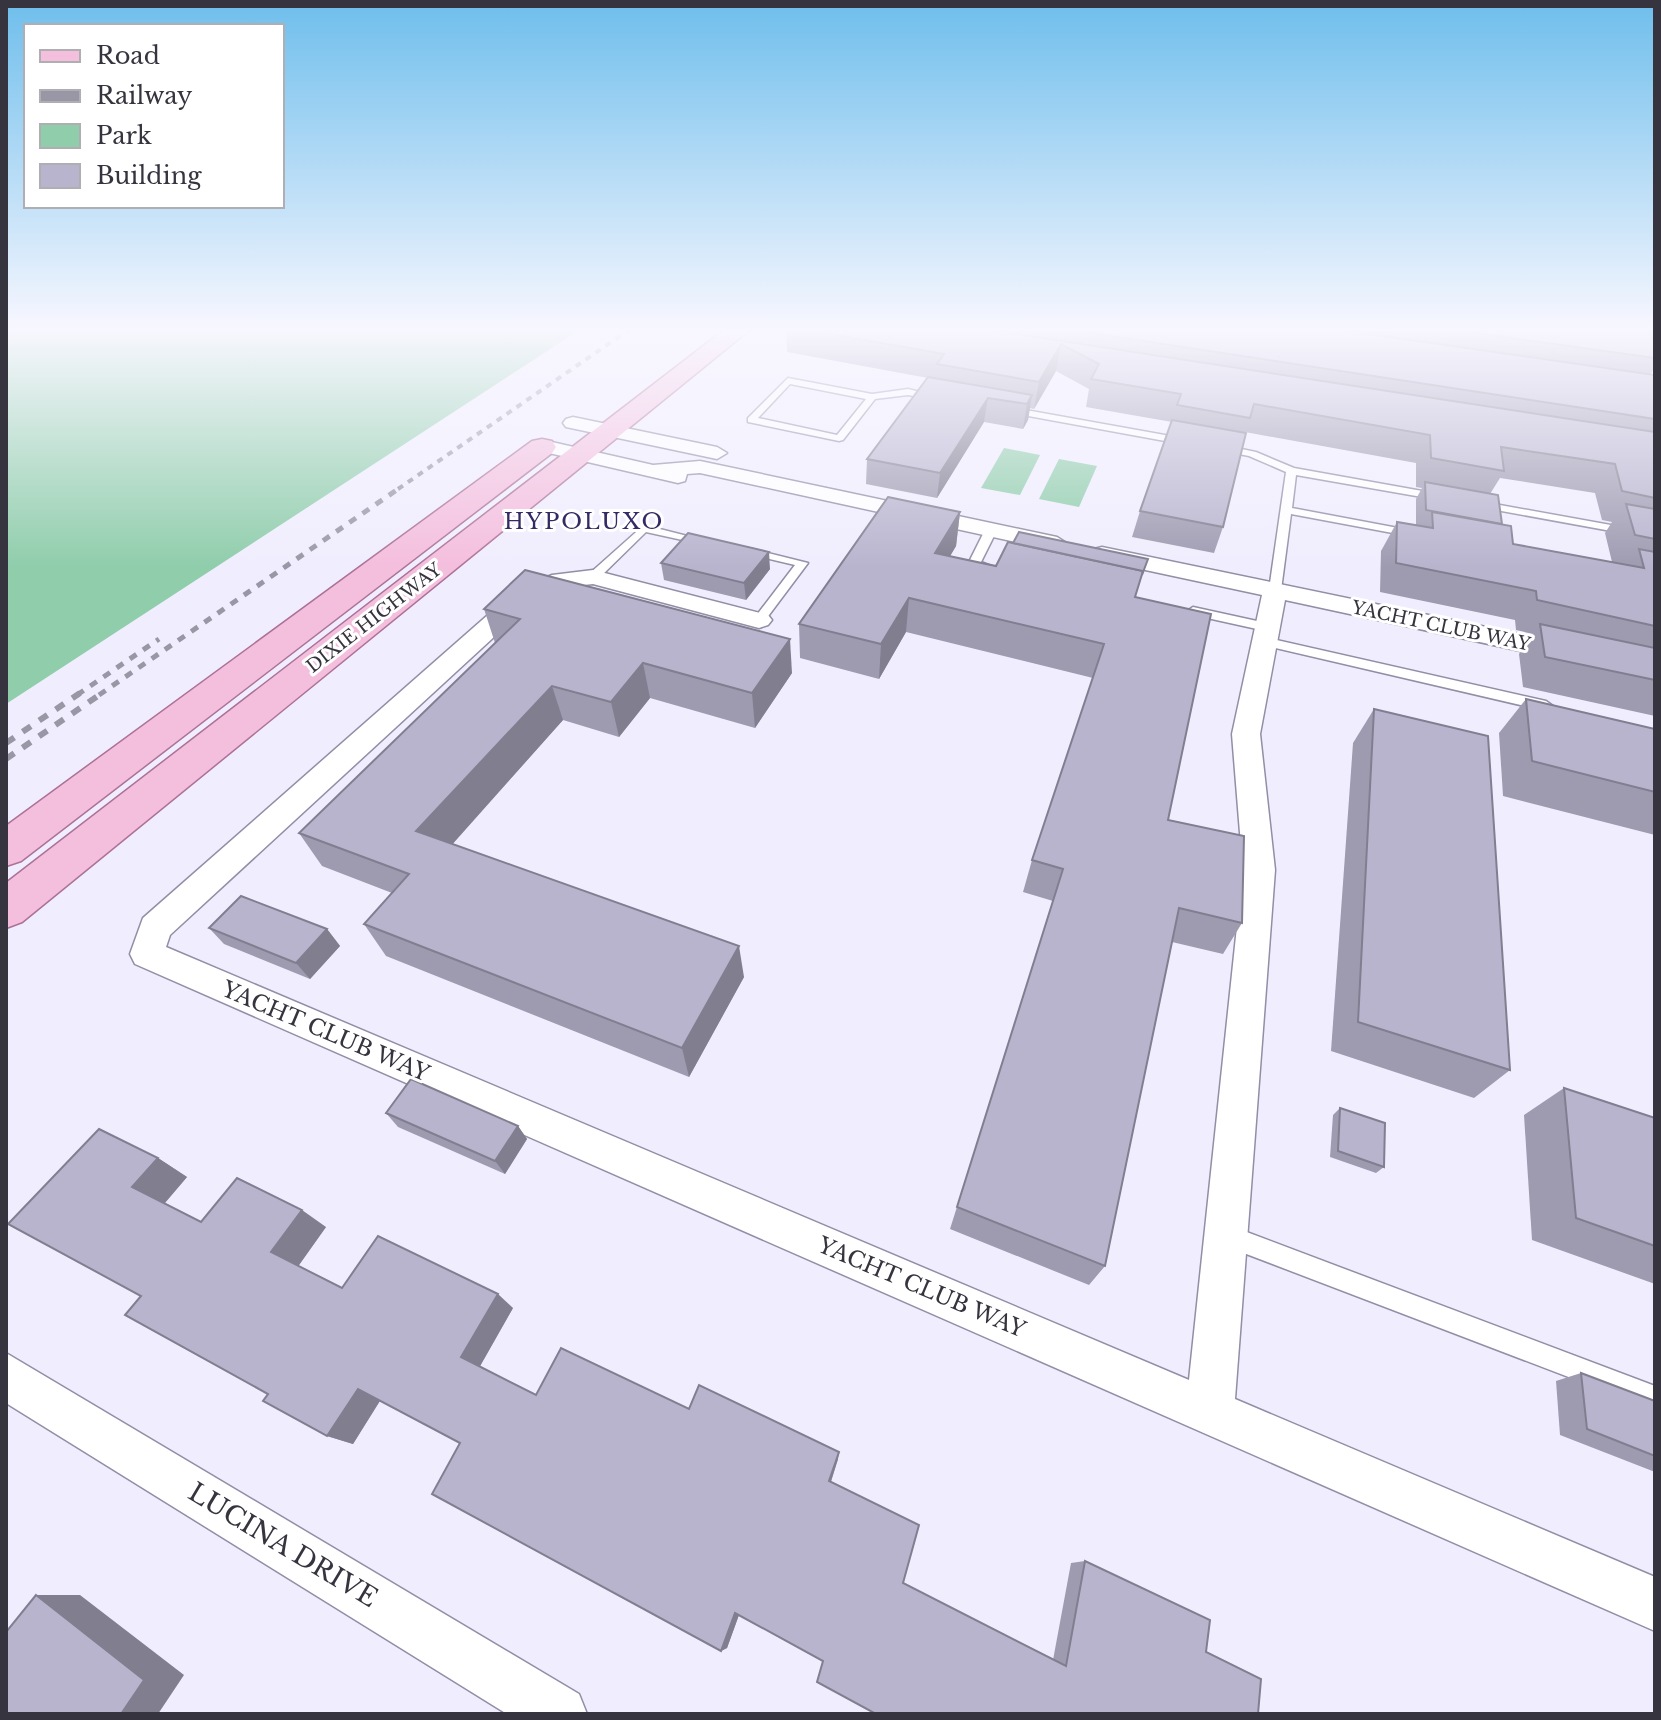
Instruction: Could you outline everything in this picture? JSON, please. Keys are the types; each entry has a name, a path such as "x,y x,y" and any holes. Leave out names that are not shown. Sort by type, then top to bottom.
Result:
{"main road":[{"name":"DIXIE HIGHWAY","path":"6,849 619,407"},
{"name":"DIXIE HIGHWAY","path":"6,909 581,432"}],"street":[{"name":"YACHT CLUB WAY","path":"581,432 781,467 811,481 831,496"},
{"name":"YACHT CLUB WAY","path":"581,432 658,470 716,479 752,495 831,496 1655,671"},
{"path":"716,479 741,458"},
{"name":"YACHT CLUB WAY","path":"759,620 593,577 560,580 524,596 155,928 147,954 1655,1604"},
{"path":"1210,1411 1259,870 1246,734 1275,590"},
{"name":"LUCINA DRIVE","path":"6,1376 559,1714"}],"lane":[{"path":"763,407 751,420 839,438 864,407"},
{"path":"1002,409 1252,454 1291,471 1655,536"},
{"path":"1275,590 1291,471"},
{"path":"1286,510 1424,536"},
{"path":"593,577 644,528 715,544"},
{"path":"991,530 974,564 1005,571"},
{"path":"730,547 802,563 759,620"},
{"path":"1174,607 1265,634 1565,710"},
{"path":"1227,1235 1655,1398"}],"green space":[{"path":"6,407 461,407 6,704"},
{"path":"1004,448 1040,455 1020,495 981,488"},
{"path":"1059,459 1097,466 1079,507 1039,499"}],"building":[{"path":"905,407 982,407 940,473 867,459"},
{"path":"1190,407 1253,407 1250,418"},
{"path":"1273,407 1494,407 1655,432 1655,498 1622,491 1615,464 1501,447 1504,471 1431,458 1430,435"},
{"path":"1578,407 1655,407 1655,419"},
{"path":"1172,420 1246,433 1223,527 1140,511"},
{"path":"1425,482 1498,495 1502,524 1426,510"},
{"path":"888,497 960,512 935,553 996,566 1008,542 1143,571 1135,597 1211,614 1168,820 1244,836 1242,923 1179,908 1105,1266 957,1207 1063,869 1032,860 1104,644 909,598 881,644 799,624"},
{"path":"1626,504 1655,509 1655,539 1635,535"},
{"path":"1432,512 1511,526 1513,544 1644,568 1639,549 1655,552 1655,626 1537,600 1536,591 1396,563 1397,522 1433,528"},
{"path":"1019,532 1148,559 1142,575 1143,571 1013,543"},
{"path":"688,533 769,552 744,583 661,563"},
{"path":"525,570 790,639 752,693 643,663 611,702 552,686 416,831 739,946 682,1048 364,924 409,874 299,833 520,619 484,609"},
{"path":"1540,624 1655,648 1655,680 1545,657"},
{"path":"1526,699 1655,729 1655,792 1532,761"},
{"path":"1374,709 1488,736 1510,1070 1358,1022"},
{"path":"241,896 327,929 296,963 209,928"},
{"path":"411,1079 518,1126 495,1161 386,1113"},
{"path":"1564,1088 1655,1118 1655,1246 1576,1218"},
{"path":"1340,1108 1385,1123 1384,1167 1338,1151"},
{"path":"99,1129 158,1158 132,1187 201,1222 237,1178 302,1210 271,1252 342,1288 378,1236 498,1294 461,1357 536,1395 561,1348 689,1409 699,1385 839,1452 829,1481 919,1525 903,1583 1066,1666 1085,1561 1210,1620 1206,1652 1261,1679 1258,1714 876,1714 817,1682 823,1661 735,1613 721,1651 432,1494 460,1443 358,1389 327,1436 263,1401 268,1394 125,1315 141,1296 8,1224"},
{"path":"1581,1373 1655,1401 1655,1456 1587,1429"},
{"path":"36,1595 144,1680 121,1714 6,1714 6,1632"}],"railway":[{"path":"398,489 517,407"},
{"path":"99,695 401,487"},
{"path":"77,695 159,639"},
{"path":"6,743 80,693"},
{"path":"6,759 102,693"}],"district":[{"name":"HYPOLUXO","path":"584,521"}]}
